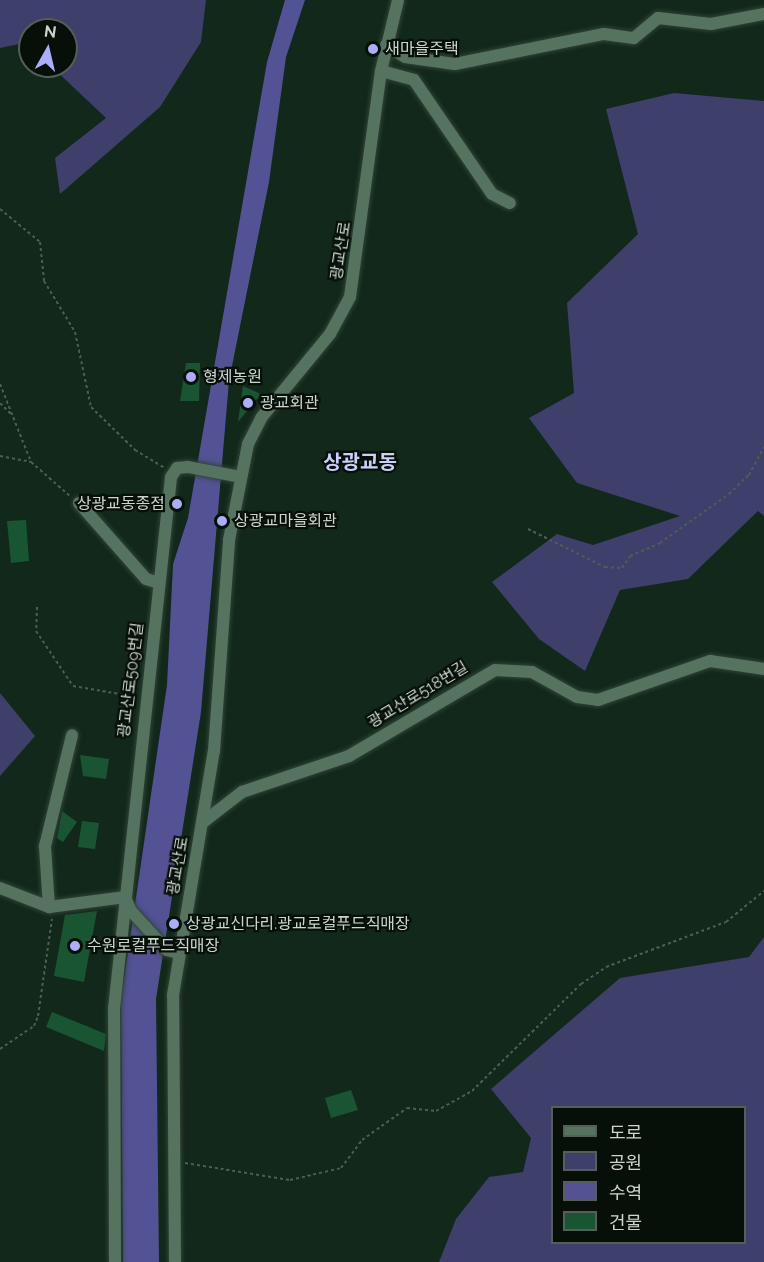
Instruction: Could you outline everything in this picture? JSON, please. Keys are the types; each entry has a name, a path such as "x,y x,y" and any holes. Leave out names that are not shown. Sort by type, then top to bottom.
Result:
{"street":[{"name":"광교산로","path":"175,1262 171,1029 173,952 202,823 214,751 222,588 241,477 248,444 261,418 330,334 350,297 381,71 398,0"},
{"path":"386,45 405,57 455,64 604,34 634,38 658,18 711,24 764,14"},
{"path":"381,71 414,80 492,194 510,202"},
{"path":"179,469 241,477"},
{"name":"광교산로509번길","path":"173,952 131,911 125,897 159,583 179,469"},
{"path":"79,503 146,579 159,583"},
{"name":"광교산로518번길","path":"202,823 242,792 349,756 495,670 532,672 577,698 598,700 710,661 764,669"},
{"path":"49,907 45,846 72,735"},
{"path":"0,888 49,907 125,897 114,1009 116,1262"}],"path":[{"path":"0,208 40,242 44,282 75,332 91,407 144,457 179,469"},
{"path":"0,384 32,462 79,503"},
{"path":"0,403 12,415"},
{"path":"528,529 597,564 622,568 630,556 660,543 729,494 749,475 764,447"},
{"path":"0,456 32,462"},
{"path":"37,607 36,631 73,686 146,697"},
{"path":"173,1162 290,1180 341,1168 362,1140 407,1108 436,1111 472,1091 581,984 606,967 726,922 764,891"},
{"path":"0,1049 28,1031 38,1016 49,907"}],"green space":[{"path":"0,0 206,0 201,42 160,107 60,194 55,158 106,118 64,78 78,78 78,18 18,18 18,44 0,48"},
{"path":"674,93 764,101 764,516 758,511 688,579 620,590 585,671 539,639 492,582 557,534 593,545 680,516 577,483 529,418 574,393 567,303 638,234 606,109"},
{"path":"0,693 35,736 0,776"},
{"path":"764,937 764,1262 439,1262 456,1219 489,1177 523,1172 531,1138 491,1089 620,978 749,957"}],"water":[{"path":"285,0 305,0 286,57 269,182 229,381 201,712 156,999 159,1262 123,1262 121,1000 167,685 173,564 188,518 267,62"}],"building":[{"name":"형제농원","path":"186,363 200,363 199,401 180,401"},
{"name":"광교회관","path":"243,386 261,394 238,422"},
{"path":"26,520 29,561 11,563 7,521"},
{"path":"80,755 109,759 106,779 83,776"},
{"path":"62,811 77,822 63,842 57,838"},
{"path":"82,821 99,823 95,849 78,847"},
{"name":"수원로컬푸드직매장","path":"97,911 84,982 54,976 65,915"},
{"path":"52,1012 106,1034 104,1051 46,1027"},
{"path":"351,1090 358,1110 331,1118 325,1098"}],"place":[{"name":"새마을주택","path":"373,49"},
{"name":"형제농원","path":"191,377"},
{"name":"광교회관","path":"248,403"},
{"name":"상광교동종점","path":"177,504"},
{"name":"상광교마을회관","path":"222,521"},
{"name":"상광교신다리.광교로컬푸드직매장","path":"174,924"},
{"name":"수원로컬푸드직매장","path":"75,946"}],"district":[{"name":"상광교동","path":"360,462"}]}
